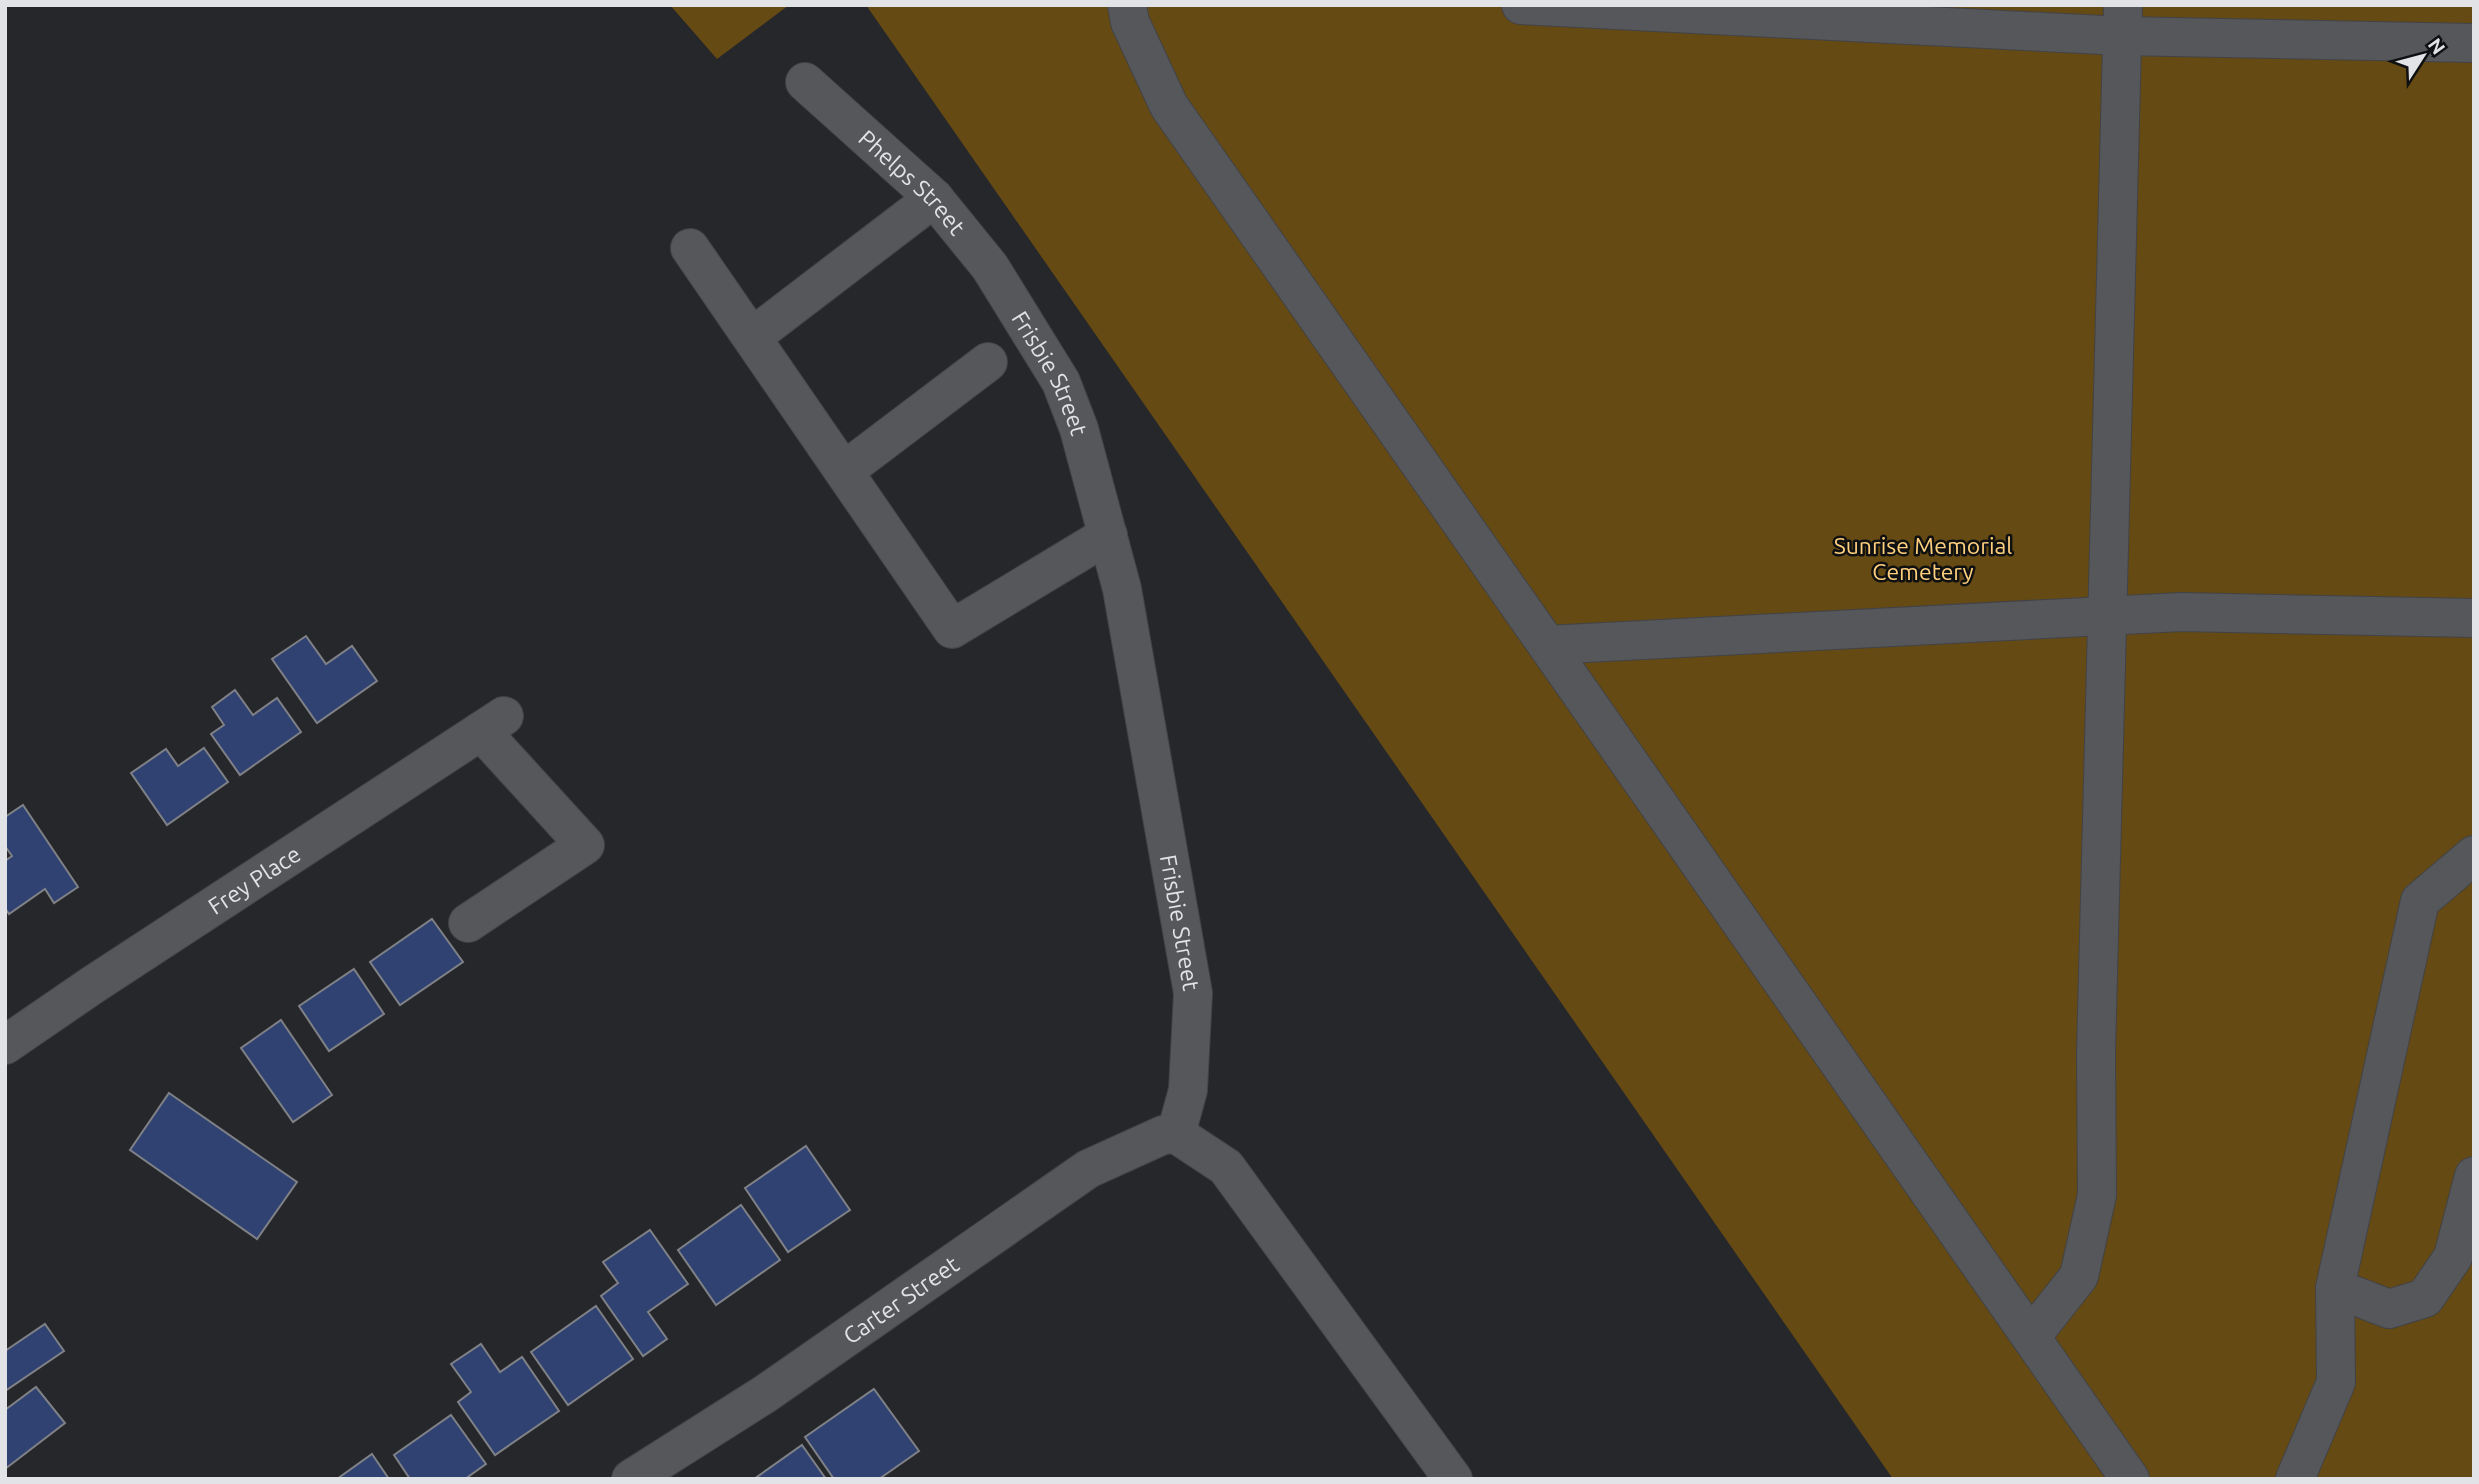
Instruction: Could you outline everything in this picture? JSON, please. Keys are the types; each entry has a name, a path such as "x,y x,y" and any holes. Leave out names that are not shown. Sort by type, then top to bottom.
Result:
{"street":[{"path":"1127,5 1130,22 1168,106 2130,1479"},
{"path":"1521,5 2122,20 2474,43"},
{"path":"2031,1337 2079,1276 2097,1195 2096,1052 2122,20"},
{"name":"Phelps Street","path":"804,82 934,198 990,267 1006,293"},
{"path":"752,337 934,198"},
{"path":"691,248 952,629 1108,535"},
{"name":"Frisbie Street","path":"1006,293 1061,382 1079,429 1122,589 1193,993 1188,1090 1176,1134"},
{"path":"844,471 988,362"},
{"path":"1547,645 2181,612 2474,618"},
{"name":"Frey Place","path":"5,1045 492,723 585,845 468,923"},
{"path":"2295,1479 2336,1382 2335,1288 2420,901 2474,855"},
{"path":"1176,1134 1226,1167 1452,1479"},
{"name":"Carter Street","path":"631,1479 765,1394 1088,1169 1163,1135 1176,1134"},
{"path":"2335,1288 2389,1309 2425,1298 2453,1257 2474,1176"}],"green space":[{"path":"670,5 789,5 717,59"},
{"name":"Sunrise Memorial Cemetery","path":"866,5 2474,5 2474,1479 1893,1479"}],"building":[{"path":"306,636 326,664 352,646 377,681 317,723 272,659"},
{"path":"235,690 253,715 277,698 301,732 240,775 211,734 224,725 212,707"},
{"path":"204,748 228,782 167,825 131,773 166,749 178,766"},
{"path":"23,805 78,887 54,903 45,889 9,914 5,908 5,861 12,856 5,846 5,817"},
{"path":"432,919 463,962 400,1005 370,962"},
{"path":"354,969 384,1014 329,1051 299,1006"},
{"path":"281,1020 332,1095 293,1122 241,1048"},
{"path":"169,1093 297,1182 257,1239 130,1150"},
{"path":"806,1146 850,1210 788,1252 745,1188"},
{"path":"741,1205 780,1260 716,1305 678,1250"},
{"path":"650,1230 688,1284 648,1312 667,1339 643,1356 601,1296 618,1283 603,1262"},
{"path":"596,1306 633,1359 568,1405 531,1352"},
{"path":"45,1324 64,1351 5,1391 5,1351"},
{"path":"481,1344 500,1372 522,1357 559,1411 495,1455 458,1402 471,1392 451,1364"},
{"path":"36,1387 65,1423 5,1469 5,1410"},
{"path":"874,1389 919,1451 879,1479 834,1479 805,1437"},
{"path":"451,1415 486,1464 465,1479 410,1479 394,1455"},
{"path":"802,1445 826,1479 754,1479"},
{"path":"372,1454 389,1479 337,1479"}]}
